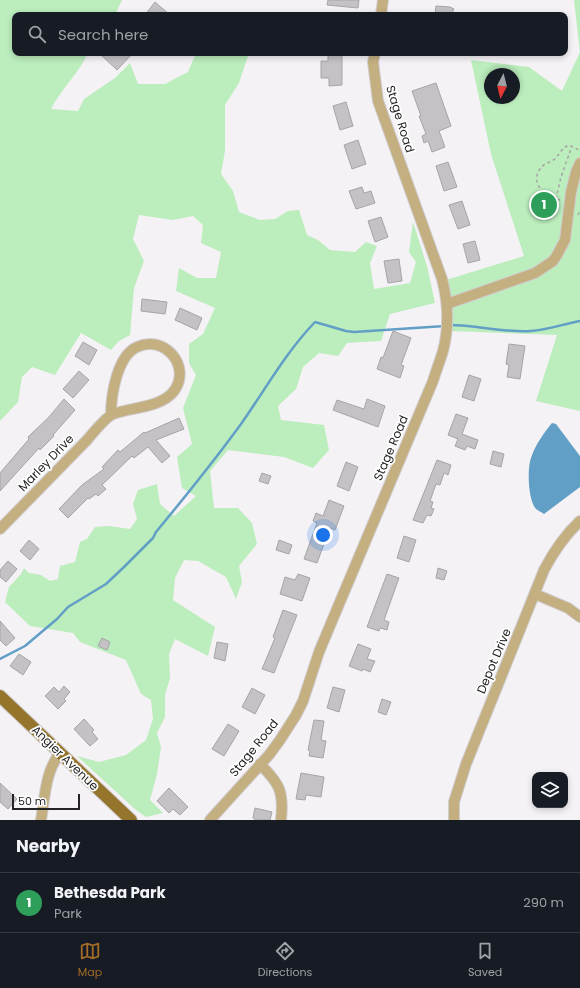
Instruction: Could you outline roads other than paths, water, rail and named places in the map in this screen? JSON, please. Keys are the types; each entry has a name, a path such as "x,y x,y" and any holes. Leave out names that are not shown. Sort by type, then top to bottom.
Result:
{"main road":[{"name":"Angier Avenue","path":"0,696 130,820"}],"street":[{"path":"381,12 383,0"},
{"name":"Stage Road","path":"210,820 280,740 303,701 334,616 433,381 443,350 446,332 447,304 442,279 378,101 373,62 374,56"},
{"path":"447,304 535,272 553,261 558,255 565,240 569,202 576,172 580,164"},
{"path":"150,344 162,347 173,355 178,363 181,373 179,382 173,392 166,398 147,406 111,415 113,388 124,359 129,352 136,347 150,344"},
{"name":"Marley Drive","path":"0,529 111,415"},
{"name":"Depot Drive","path":"454,820 454,802 458,785 544,570 556,548 571,529 580,521"},
{"path":"535,594 568,608 580,617"},
{"path":"41,820 50,768 60,753"},
{"path":"260,764 274,778 279,787 282,804 281,820"}],"water":[{"path":"552,423 556,424 580,456 580,487 544,514 536,509 531,499 529,469 535,448"}],"waterway":[{"path":"450,325 501,330 531,331 580,321"},
{"path":"0,659 25,646 57,619 68,607 106,584 153,538 156,532 231,438 285,358 315,322 354,332 445,326"}],"place":[{"name":"Bethesda Park","path":"544,205"}]}
